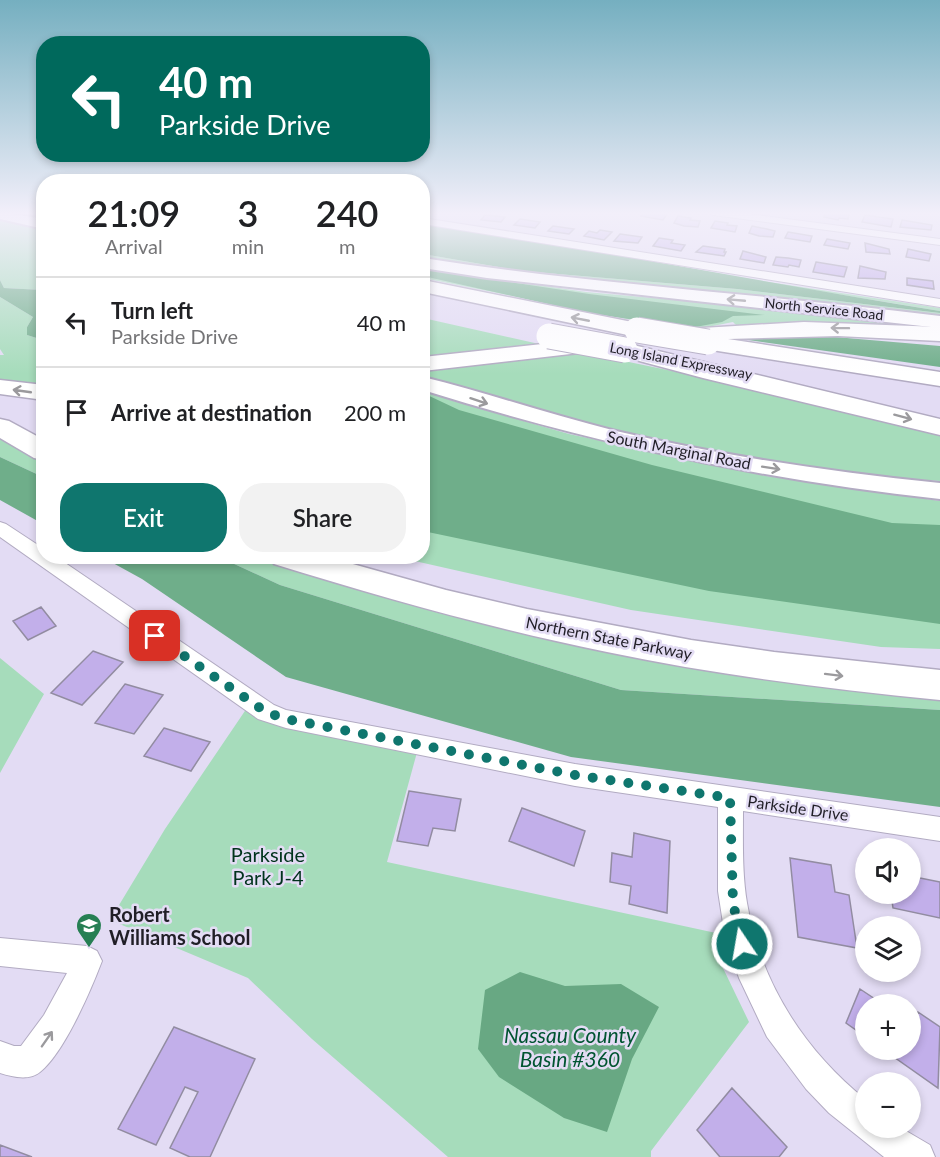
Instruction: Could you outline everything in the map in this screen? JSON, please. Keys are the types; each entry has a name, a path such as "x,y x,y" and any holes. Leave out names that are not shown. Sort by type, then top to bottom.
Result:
{"highway":[{"name":"Long Island Expressway","path":"430,287 638,330 700,359 838,389 940,403"},
{"path":"430,363 732,330 855,328 940,334"},
{"name":"Long Island Expressway","path":"538,333 625,350 700,359 940,379"},
{"path":"700,359 805,394 940,427"},
{"path":"0,387 36,392"},
{"path":"0,409 36,428"},
{"path":"0,427 36,447"},
{"name":"Northern State Parkway","path":"309,564 463,609 659,650 773,668 940,685"},
{"name":"Northern State Parkway","path":"377,564 488,594 605,619 805,649 940,662"}],"main road":[{"name":"North Service Road","path":"444,266 576,285 827,308 940,322"},
{"name":"South Marginal Road","path":"430,385 506,410 601,435 707,458 825,477 940,491"}],"street":[{"path":"707,266 940,303"},
{"name":"Parkside Drive","path":"0,528 36,553"},
{"name":"Parkside Drive","path":"52,564 266,712 286,719 575,775 940,829"},
{"path":"730,798 733,903 746,964 785,1039 838,1101 855,1114"},
{"path":"0,952 87,962 48,1039 29,1061 14,1062 0,1057"},
{"path":"887,1138 918,1157"}],"green space":[{"path":"0,266 36,266 36,290 4,288 0,280"},
{"path":"475,266 737,289 940,313 940,317 608,284"},
{"path":"430,269 586,292 912,321 940,330 845,323 736,325 733,322 687,331 430,279"},
{"path":"690,270 940,308 940,311"},
{"path":"0,297 33,317 27,327 27,335 36,338 36,387 0,379 0,355 4,355 0,349"},
{"path":"430,320 548,346 430,359"},
{"path":"571,350 817,401 940,432 940,481 809,467 614,429 486,395 430,377 430,367"},
{"path":"430,393 569,434 766,476 940,501 940,649 881,647 631,610 428,564 430,564"},
{"path":"0,437 36,458 36,474 0,457"},
{"path":"234,564 275,564 439,613 666,664 940,691 940,710 621,690 280,585"},
{"path":"0,658 44,694 0,773"},
{"name":"Parkside Park J-4","path":"251,702 419,745 387,862 716,933 722,966 749,1022 651,1151 651,1157 448,1157 312,1039 248,978 110,920 165,829"}],"shaded area":[{"path":"493,266 679,266 940,311 940,313 737,289 522,271"},
{"path":"430,270 589,294 765,315 733,316 722,322 690,328 588,313 430,278"},
{"path":"0,280 4,288 36,290 36,338 27,335 27,327 33,317 0,297"},
{"path":"835,337 940,346 940,367 741,339"},
{"path":"430,396 459,410 652,465 892,523 940,525 940,624 709,591 430,532"},
{"path":"0,457 36,474 36,520 0,500"},
{"path":"115,564 234,564 280,585 621,690 940,710 940,807 571,757 286,677 142,579"}],"water":[{"name":"Nassau County Basin #360","path":"520,972 565,986 621,984 659,1007 632,1059 607,1132 564,1118 499,1077 478,1049 485,990"}],"building":[{"path":"815,266 847,267 844,277 813,272"},
{"path":"860,266 886,272 885,279 858,278"},
{"path":"907,278 933,281 934,289 907,285"},
{"path":"41,607 56,626 28,640 13,621"},
{"path":"93,651 123,662 82,705 51,693"},
{"path":"125,684 163,695 134,734 95,723"},
{"path":"164,728 210,742 191,771 144,756"},
{"path":"409,791 461,799 455,831 433,828 428,846 397,841"},
{"path":"522,808 585,831 574,866 509,841"},
{"path":"634,833 670,841 667,913 629,904 631,886 610,882 612,853 632,857"},
{"path":"790,858 831,865 835,892 849,895 855,948 798,937"},
{"path":"921,878 940,882 940,918 893,908 892,904 921,904"},
{"path":"860,989 868,994 858,994"},
{"path":"855,1001 855,1029 846,1023"},
{"path":"921,1014 940,1027 938,1088 921,1076 921,1072 915,1072 898,1060 921,1060"},
{"path":"174,1027 255,1059 210,1157 190,1157 170,1148 198,1092 185,1087 156,1145 118,1129"},
{"path":"732,1088 787,1147 779,1157 720,1157 697,1130"},
{"path":"0,1145 32,1157 0,1157"}],"place":[{"name":"Robert Williams School","path":"89,949"}],"route":[{"path":"155,636 266,712 286,719 575,775 730,798 733,903 742,944"}]}
